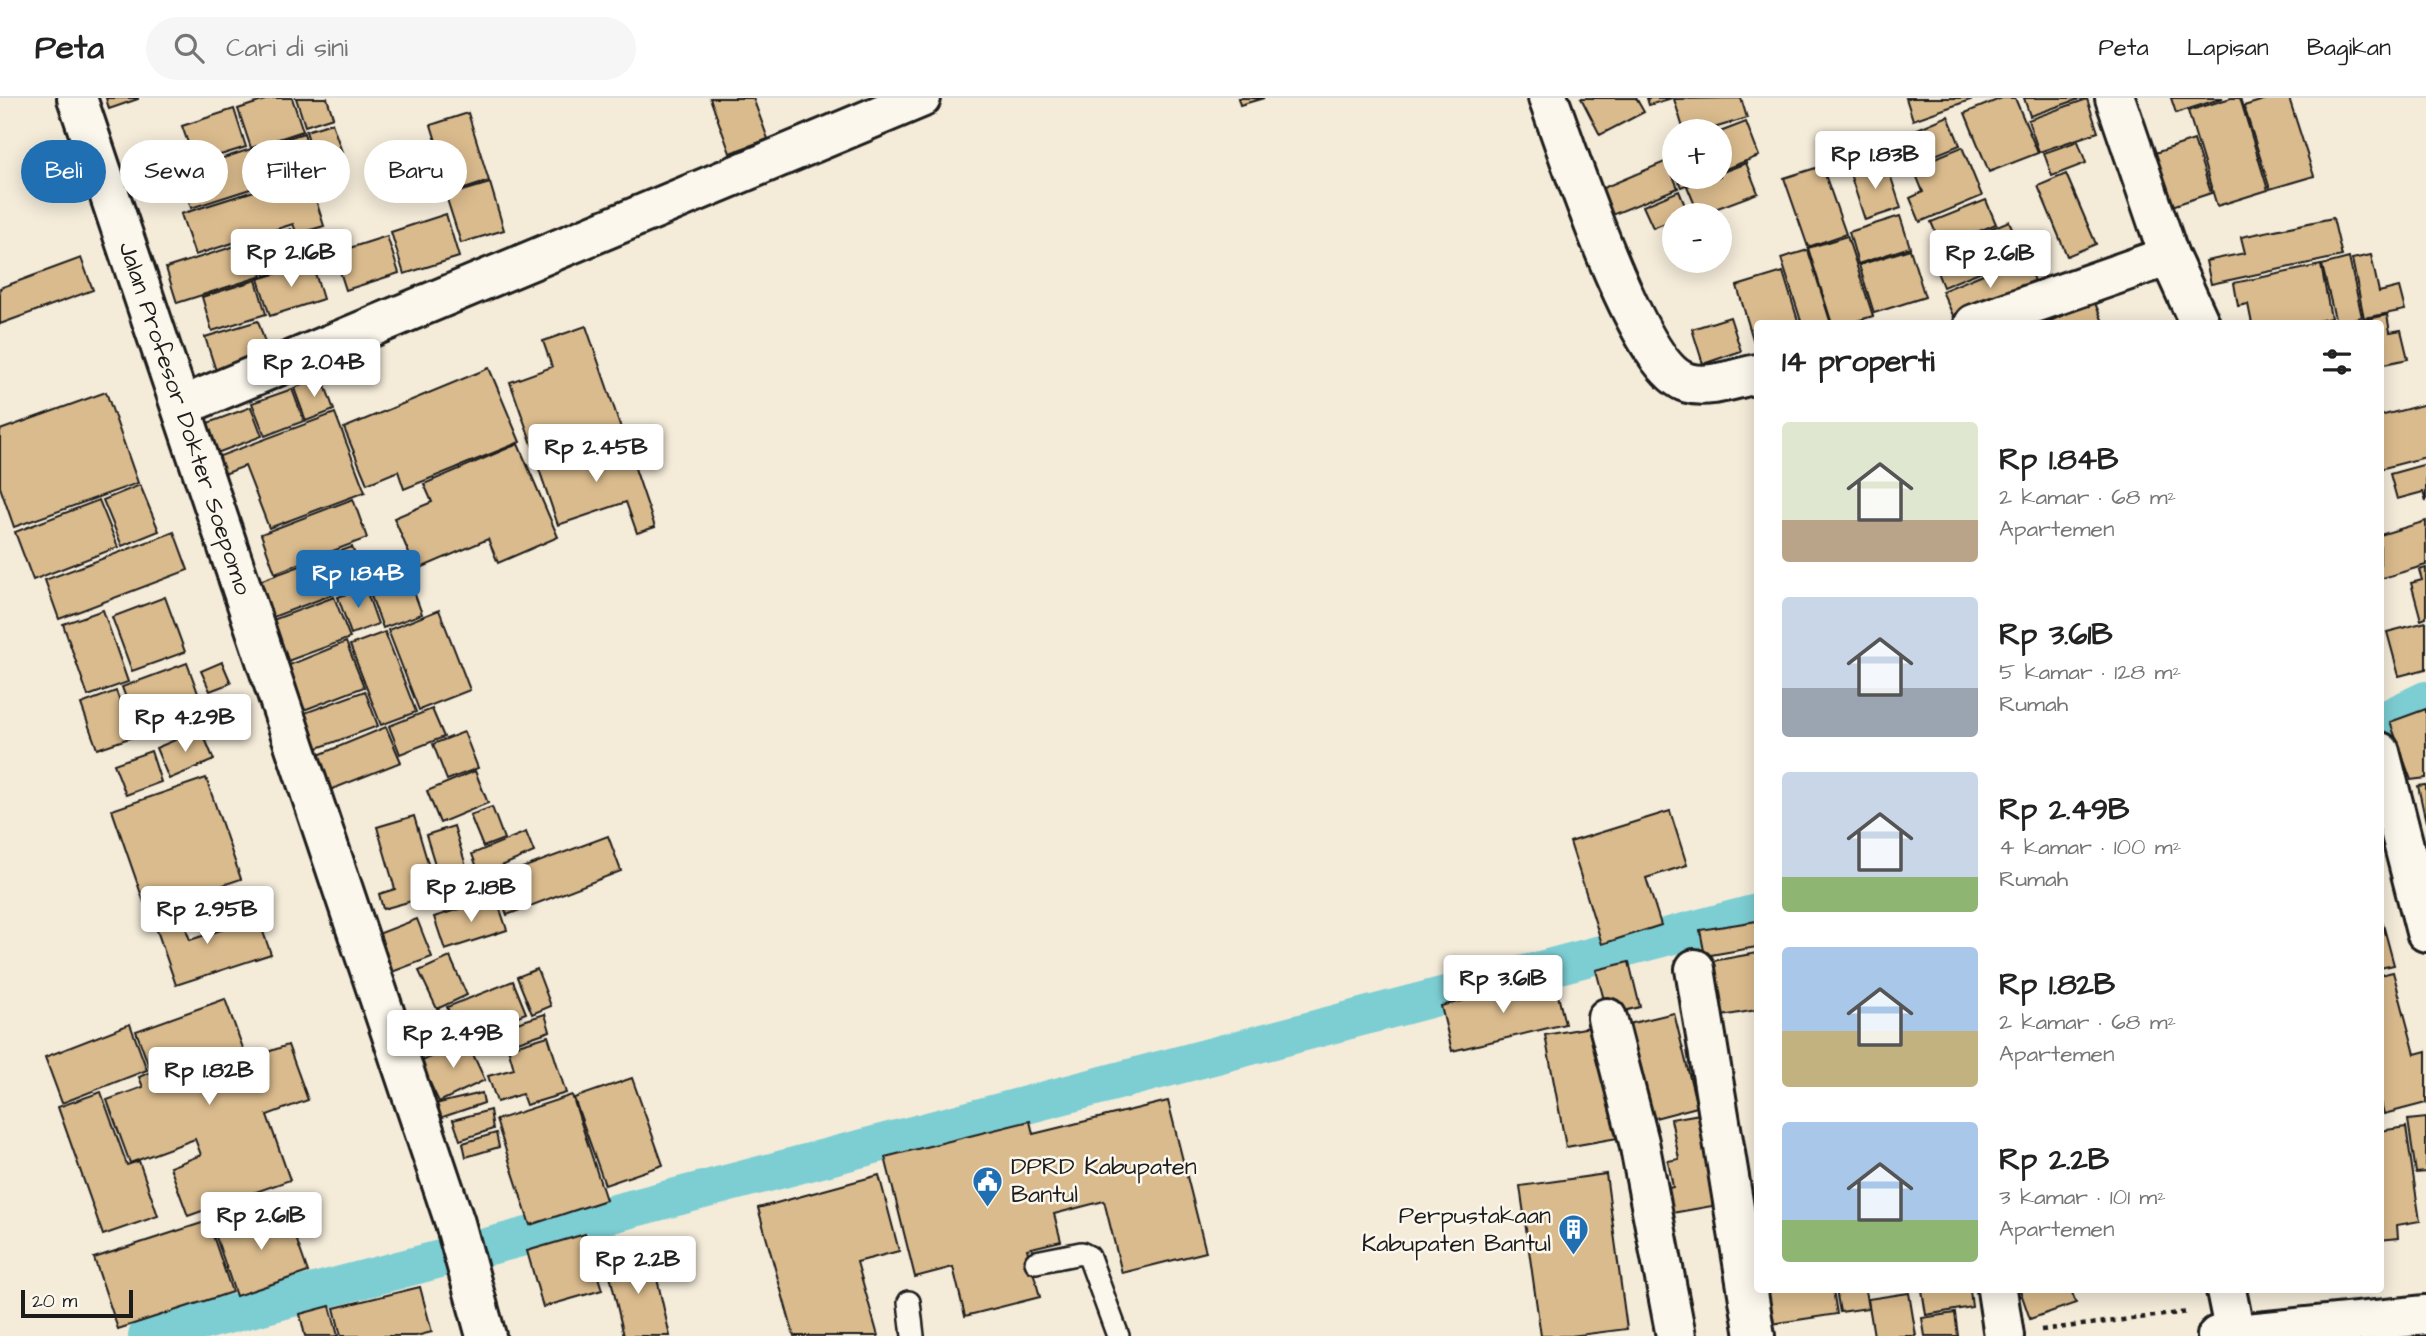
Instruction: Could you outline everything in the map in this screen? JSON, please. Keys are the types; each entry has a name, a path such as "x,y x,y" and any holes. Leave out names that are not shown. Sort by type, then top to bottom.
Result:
{"main road":[{"name":"Jalan Profesor Dokter Soepomo","path":"77,98 455,1223 481,1319"},
{"path":"182,405 921,98"},
{"path":"1548,98 1628,305 1664,364 1686,383 1699,384 1754,375"},
{"path":"2115,98 2169,256 2198,320"},
{"path":"1985,320 2169,256"},
{"path":"2384,768 2426,932"},
{"path":"1695,969 1755,1336"},
{"path":"1607,1018 1639,1142 1676,1336"},
{"path":"1997,1293 2004,1336"},
{"path":"2226,1293 2226,1335 2426,1315"}],"lane":[{"path":"1035,1262 1081,1253 1089,1257 1095,1266 1118,1336"},
{"path":"909,1302 914,1336"}],"building":[{"path":"106,98 138,98 138,99 109,109"},
{"path":"271,98 292,98 303,131 275,140 248,140 238,109"},
{"path":"296,98 327,98 333,117 305,126"},
{"path":"710,98 753,98 768,139 730,153"},
{"path":"1238,98 1264,98 1240,105"},
{"path":"1581,98 1636,98 1644,112 1600,135"},
{"path":"1647,98 1672,98 1649,105"},
{"path":"1741,98 1747,118 1732,123 1732,119 1680,119 1674,99"},
{"path":"1906,98 1973,98 1973,99 1913,120"},
{"path":"2002,98 2015,98 2038,153 1989,172 1965,113"},
{"path":"2024,98 2082,98 2030,116"},
{"path":"2171,98 2223,98 2176,113"},
{"path":"2231,98 2240,98 2268,190 2217,206 2188,111"},
{"path":"2270,98 2289,98 2314,176 2270,189 2244,106"},
{"path":"2087,99 2098,132 2039,152 2028,120"},
{"path":"234,109 244,140 242,148 228,153 228,140 187,140 182,126"},
{"path":"468,113 489,181 467,188 467,140 436,140 431,125"},
{"path":"1948,116 1960,145 1908,166 1896,138"},
{"path":"1746,122 1759,156 1732,166 1732,127"},
{"path":"332,123 338,140 309,140 306,131"},
{"path":"304,133 306,140 282,140"},
{"path":"2194,140 2211,193 2169,207 2152,154"},
{"path":"2078,141 2086,163 2052,176 2044,153"},
{"path":"1962,147 1982,196 1920,222 1910,198 1923,192 1913,167"},
{"path":"242,152 242,192 228,196 228,156"},
{"path":"1886,162 1901,208 1865,220 1850,174"},
{"path":"1662,163 1662,189 1676,189 1607,217 1596,191"},
{"path":"1746,163 1758,193 1731,203 1694,203 1688,189 1732,189 1732,168"},
{"path":"1822,166 1846,234 1808,247 1784,178"},
{"path":"2066,174 2096,244 2067,256 2038,186"},
{"path":"490,183 504,230 461,243 448,203 467,203 467,190"},
{"path":"1679,191 1684,203 1662,203 1662,224 1653,228 1643,206"},
{"path":"242,195 242,203 317,203 324,226 297,234 293,224 195,255 181,214 216,203 228,203 228,199"},
{"path":"1986,200 1996,224 1942,247 1931,222"},
{"path":"189,203 207,203 191,208"},
{"path":"446,214 459,257 404,274 391,232"},
{"path":"1900,216 1910,247 1858,264 1849,232"},
{"path":"2333,218 2342,256 2211,284 2206,261 2245,253 2241,237"},
{"path":"2009,221 2023,254 1943,287 1930,254"},
{"path":"291,229 302,264 265,276 253,241"},
{"path":"387,236 399,273 346,290 334,253"},
{"path":"1847,236 1873,316 1860,320 1831,320 1808,248"},
{"path":"251,241 262,276 177,303 166,268"},
{"path":"1910,249 1925,297 1874,313 1859,265"},
{"path":"1808,250 1830,320 1801,320 1781,258"},
{"path":"2371,255 2379,292 2399,287 2405,310 2364,318 2352,259"},
{"path":"2024,257 2037,288 1961,320 1955,320 1942,291"},
{"path":"81,258 93,290 0,324 0,288"},
{"path":"2349,258 2362,317 2335,320 2322,265"},
{"path":"312,263 323,299 270,316 258,279"},
{"path":"2321,265 2331,318 2251,320 2248,304 2238,306 2234,283"},
{"path":"1783,272 1798,320 1754,320 1754,343 1737,286"},
{"path":"256,280 266,314 212,331 202,297"},
{"path":"2094,301 2102,320 2053,320"},
{"path":"2387,315 2390,332 2401,330 2408,359 2384,364 2384,320 2363,320"},
{"path":"1730,317 1741,351 1703,364 1692,329"},
{"path":"258,321 269,355 216,371 205,337"},
{"path":"586,326 622,431 538,461 510,382 552,367 543,341"},
{"path":"489,368 520,442 404,489 398,471 367,484 344,428"},
{"path":"322,377 334,410 306,421 294,388"},
{"path":"292,389 304,421 265,436 252,403"},
{"path":"106,392 138,483 14,527 0,487 0,430"},
{"path":"2426,404 2426,457 2384,468 2384,415"},
{"path":"251,407 262,436 217,453 205,424"},
{"path":"335,413 365,492 269,528 245,466 219,476 212,459"},
{"path":"624,436 655,527 637,533 626,502 558,525 538,466"},
{"path":"518,444 558,537 498,563 488,539 416,570 394,518 432,502 424,484"},
{"path":"2426,464 2426,502 2423,492 2397,499 2390,474"},
{"path":"140,485 159,531 122,546 103,500"},
{"path":"353,499 367,538 275,573 261,534"},
{"path":"99,500 118,547 33,580 15,532"},
{"path":"2426,521 2426,565 2384,578 2384,534"},
{"path":"174,532 188,570 59,619 45,580"},
{"path":"352,547 366,582 273,617 259,581"},
{"path":"2426,568 2426,618 2421,620 2411,583 2422,580 2419,570"},
{"path":"406,570 422,614 383,628 367,585"},
{"path":"365,587 378,624 351,634 338,597"},
{"path":"165,597 185,652 132,671 112,617"},
{"path":"334,597 350,638 285,662 270,621"},
{"path":"103,610 128,682 88,696 63,624"},
{"path":"439,610 470,690 419,710 388,630"},
{"path":"2426,622 2426,669 2399,676 2387,632"},
{"path":"385,632 416,712 381,725 350,645"},
{"path":"346,642 364,687 304,710 287,666"},
{"path":"222,662 231,683 210,691 201,671"},
{"path":"187,663 203,707 138,730 122,687"},
{"path":"116,691 133,737 97,749 81,704"},
{"path":"365,691 378,726 315,749 302,714"},
{"path":"432,709 444,737 400,754 389,726"},
{"path":"2426,709 2426,778 2411,780 2390,722"},
{"path":"386,727 401,762 330,790 316,756"},
{"path":"201,729 214,760 169,779 156,748"},
{"path":"464,732 478,768 447,780 433,744"},
{"path":"151,751 161,782 126,795 114,764"},
{"path":"475,771 488,803 440,823 427,791"},
{"path":"206,778 241,879 147,911 112,810"},
{"path":"2426,785 2426,822 2418,786"},
{"path":"492,807 504,839 483,847 470,815"},
{"path":"1670,811 1687,865 1646,878 1661,925 1602,944 1570,842"},
{"path":"414,816 437,894 383,909 379,894 395,889 377,827"},
{"path":"454,826 473,889 445,897 426,835"},
{"path":"526,832 534,852 499,867 504,878 484,886 472,854"},
{"path":"608,836 621,871 507,915 497,887 509,882 506,874"},
{"path":"496,897 507,930 445,950 434,917"},
{"path":"177,904 190,940 258,918 271,954 176,985 151,913"},
{"path":"417,919 432,957 392,972 378,934"},
{"path":"1754,921 1754,948 1705,956 1700,930"},
{"path":"2384,928 2394,965 2384,967"},
{"path":"1754,954 1754,1011 1716,1017 1707,962"},
{"path":"450,957 467,995 437,1009 419,971"},
{"path":"1629,962 1640,1007 1608,1015 1596,970"},
{"path":"537,969 551,1006 532,1014 517,977"},
{"path":"2393,972 2415,1054 2426,1051 2426,1103 2384,1114 2384,974"},
{"path":"1554,979 1565,1024 1452,1051 1441,1006"},
{"path":"513,981 526,1013 460,1039 447,1007"},
{"path":"225,999 247,1059 288,1045 308,1100 267,1115 290,1180 188,1216 170,1167 201,1155 195,1139 130,1163 107,1100 143,1087 139,1077 151,1072 136,1031"},
{"path":"1674,1013 1697,1107 1640,1122 1616,1027"},
{"path":"545,1014 550,1031 503,1047 498,1029"},
{"path":"130,1024 147,1070 62,1103 45,1057"},
{"path":"1602,1025 1629,1136 1566,1147 1545,1035"},
{"path":"476,1036 479,1043 470,1048 485,1080 439,1102 420,1062"},
{"path":"548,1036 566,1093 526,1105 522,1094 497,1102 488,1076 514,1069 508,1048"},
{"path":"632,1078 663,1165 605,1185 574,1098"},
{"path":"101,1092 127,1165 139,1161 158,1216 103,1235 58,1107"},
{"path":"482,1093 484,1103 437,1119 431,1105"},
{"path":"572,1095 606,1200 530,1225 496,1120"},
{"name":"DPRD Kabupaten Bantul","path":"1168,1101 1206,1252 1122,1273 1104,1201 1054,1214 1061,1241 1027,1249 1040,1297 965,1316 953,1267 915,1277 885,1157 1030,1121 1033,1134"},
{"path":"490,1110 493,1129 460,1140 453,1120"},
{"path":"1700,1114 1718,1205 1666,1214 1661,1190 1673,1187 1668,1161 1679,1159 1671,1119"},
{"path":"2426,1118 2426,1172 2416,1173 2408,1120"},
{"path":"2406,1127 2420,1221 2397,1225 2398,1238 2384,1240 2384,1130"},
{"path":"496,1133 499,1147 466,1157 463,1143"},
{"name":"Perpustakaan Kabupaten Bantul","path":"1606,1174 1627,1329 1571,1336 1541,1336 1520,1186"},
{"path":"879,1175 899,1251 857,1262 878,1336 794,1336 758,1208"},
{"path":"285,1207 308,1272 236,1296 214,1231"},
{"path":"208,1221 232,1292 118,1329 94,1258"},
{"path":"585,1234 602,1290 543,1307 527,1251"},
{"path":"651,1252 670,1336 624,1336 607,1262"},
{"path":"420,1287 432,1332 416,1336 341,1336 334,1308"},
{"path":"1766,1293 1834,1293 1837,1314 1771,1324"},
{"path":"1837,1293 1866,1293 1868,1308 1840,1312"},
{"path":"1909,1293 1916,1336 1874,1336 1868,1299"},
{"path":"1922,1293 1970,1293 1972,1307 1926,1315"},
{"path":"2021,1293 2072,1293 2076,1303 2030,1319"},
{"path":"330,1306 338,1336 305,1336 300,1314"},
{"path":"1955,1313 1958,1336 1925,1336 1922,1318"}],"waterway":[{"path":"2384,720 2426,700"},
{"path":"147,1336 1754,914"}],"place":[{"name":"DPRD Kabupaten Bantul","path":"988,1208"},
{"name":"Perpustakaan Kabupaten Bantul","path":"1574,1257"}]}
